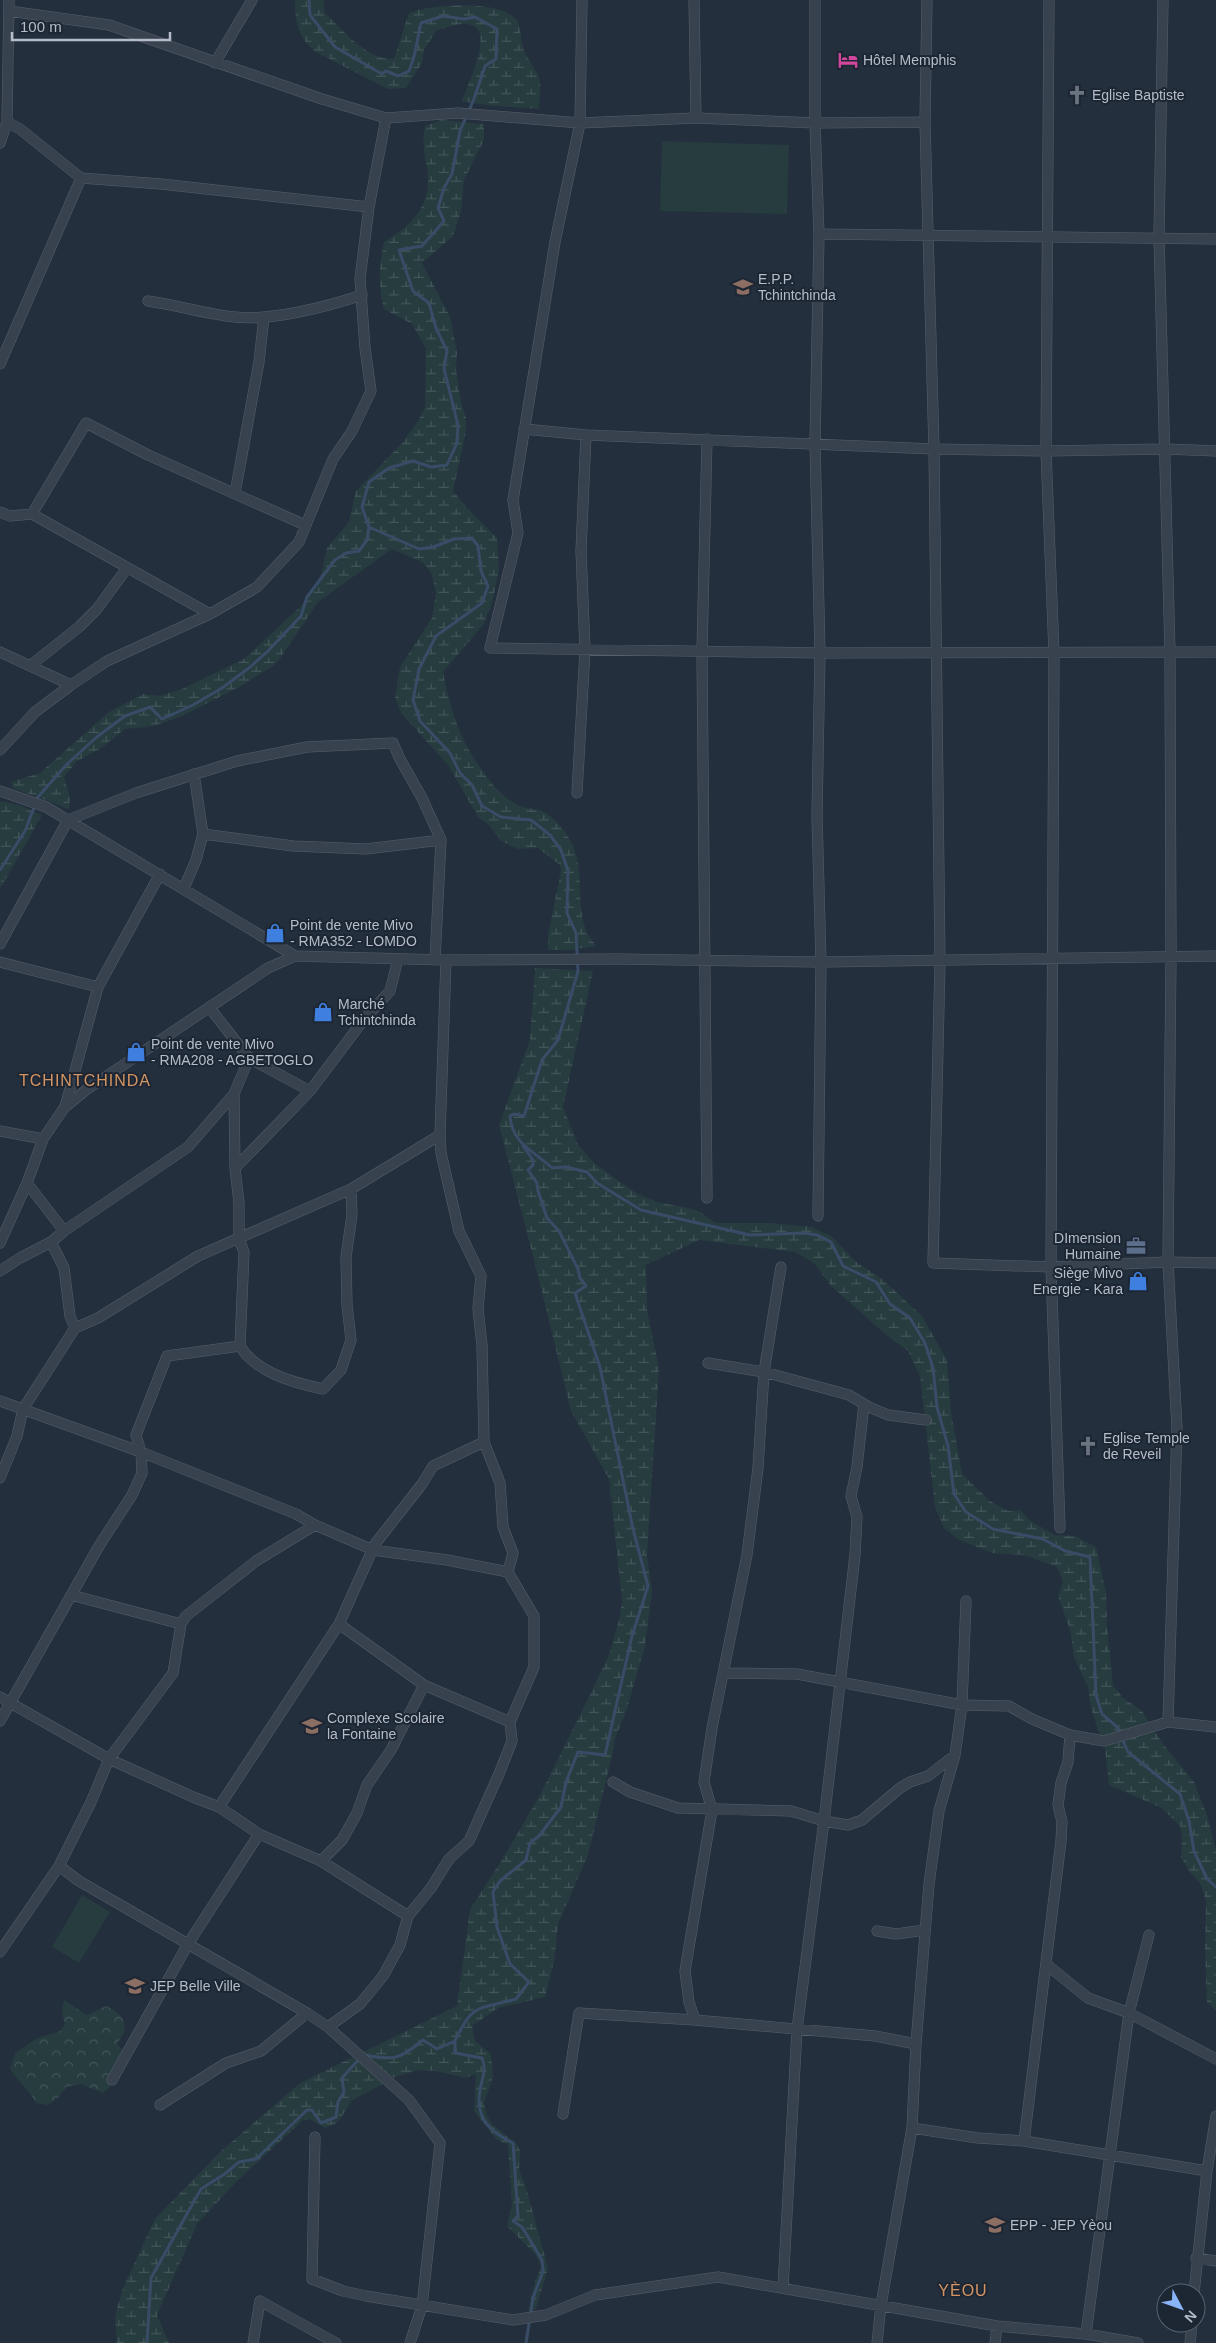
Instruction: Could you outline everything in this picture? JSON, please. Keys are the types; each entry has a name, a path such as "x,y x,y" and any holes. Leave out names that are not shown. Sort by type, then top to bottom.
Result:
{"street":[{"path":"215,63 252,0"},
{"path":"582,0 580,123 555,242 512,500 518,534 490,648 936,654 1216,652"},
{"path":"694,0 696,118"},
{"path":"815,0 815,123 819,234 815,443 820,653 817,816 821,962 818,1216"},
{"path":"927,0 925,122 934,449 940,962 933,1263 1051,1267 1168,1262 1216,1263"},
{"path":"1049,0 1046,451 1054,653 1051,1267 1060,1528"},
{"path":"1163,0 1160,237 1170,652 1171,958 1168,1262 1177,1428 1168,1722"},
{"path":"0,143 7,122 9,5 109,25 322,99 386,118 458,113 580,123 696,118 815,123 925,122"},
{"path":"0,750 35,712 106,661 210,614 257,587 299,542 304,525 333,459 352,431 371,391 365,348 360,279 369,207 386,118"},
{"path":"7,122 20,129 81,178 160,184 369,207"},
{"path":"0,364 81,178"},
{"path":"819,234 1216,239"},
{"path":"148,301 235,317 264,317 328,307 362,295"},
{"path":"235,493 258,370 264,317"},
{"path":"32,514 86,424 148,455 304,525"},
{"path":"524,430 586,435 934,449 1046,451 1166,449 1216,451"},
{"path":"577,793 585,650 581,551 586,435"},
{"path":"707,439 702,652 707,1198"},
{"path":"0,512 10,516 32,514 210,614"},
{"path":"31,665 79,627 97,609 127,568"},
{"path":"0,652 71,685"},
{"path":"0,944 68,820 194,774 237,761 307,747 393,743 400,760 422,798 441,840 435,960"},
{"path":"184,888 196,860 203,834 194,774"},
{"path":"0,791 46,807 295,956"},
{"path":"203,834 293,846 366,849 441,840"},
{"path":"64,1108 98,987 160,874"},
{"path":"0,1243 27,1183 43,1139 64,1108 86,1090 268,968 295,956 435,960 599,958 940,962 1053,958 1216,956"},
{"path":"235,1168 310,1091 365,1018 390,991 398,959"},
{"path":"328,2027 360,2004 383,1976 400,1945 408,1916 431,1888 449,1858 469,1841 500,1774 512,1741 510,1722 534,1667 534,1616 508,1572 514,1553 503,1527 500,1483 484,1442 482,1345 478,1309 481,1276 459,1231 441,1153 446,960"},
{"path":"0,962 98,987"},
{"path":"209,1008 249,1058 310,1091"},
{"path":"0,1272 20,1258 51,1242 64,1230 188,1147 234,1094 249,1058"},
{"path":"234,1094 235,1168 240,1203 239,1239 244,1252 240,1346 246,1357 292,1382 323,1389 341,1370 351,1340 347,1305 346,1257 352,1215 352,1189"},
{"path":"0,1131 43,1139"},
{"path":"0,1478 17,1436 23,1408 75,1328 98,1318 198,1256 352,1189 440,1135"},
{"path":"27,1183 64,1230"},
{"path":"51,1242 64,1268 70,1316 75,1328"},
{"path":"695,2020 689,2002 685,1970 712,1810 704,1782 712,1728 747,1555 758,1468 764,1372 781,1267"},
{"path":"0,1720 11,1704 99,1546 132,1495 142,1473 141,1452 136,1435 168,1356 240,1346"},
{"path":"708,1363 764,1372 849,1395 888,1415 926,1420"},
{"path":"0,1401 141,1452 296,1514 315,1525 373,1550 447,1560 508,1572"},
{"path":"783,2288 797,2029 824,1822 855,1555 857,1517 851,1496 857,1467 864,1404"},
{"path":"219,1806 339,1624 375,1544 422,1484 433,1466 484,1442"},
{"path":"0,1952 59,1866 91,1802 109,1759 173,1673 181,1624 186,1616 256,1562 315,1525"},
{"path":"72,1595 181,1624"},
{"path":"877,2343 881,2305 912,2128 916,2044 925,1930 939,1811 955,1756 962,1706 966,1601"},
{"path":"339,1624 424,1686 510,1722"},
{"path":"724,1673 796,1674 962,1706 1009,1706 1032,1719 1070,1735 1104,1741 1168,1722 1216,1727"},
{"path":"321,1861 342,1840 357,1813 367,1785 391,1750 424,1686"},
{"path":"0,1697 109,1759 193,1797 219,1806 259,1834 321,1861 408,1916"},
{"path":"1024,2140 1061,1841 1062,1822 1058,1805 1061,1783 1068,1762 1070,1735"},
{"path":"613,1782 630,1792 678,1808 791,1811 824,1822 848,1824 862,1820 900,1788 910,1782 928,1776 955,1756"},
{"path":"112,2080 188,1944 259,1834"},
{"path":"59,1866 79,1881 307,2013 328,2027 410,2100 440,2144 422,2306 410,2343"},
{"path":"877,1931 896,1934 925,1930"},
{"path":"1086,2334 1129,2013 1149,1935"},
{"path":"1046,1964 1088,1998 1129,2013 1216,2059"},
{"path":"160,2105 226,2063 260,2051 307,2013"},
{"path":"564,2114 579,2013 695,2020 875,2036 916,2044"},
{"path":"1195,2283 1207,2171 1216,2116"},
{"path":"912,2128 978,2138 1024,2140 1207,2171"},
{"path":"315,2137 312,2279 343,2291 422,2306 513,2320 533,2318 574,2305 595,2295 718,2277 997,2326 1086,2334 1138,2343"},
{"path":"1196,2258 1216,2261"},
{"path":"253,2343 260,2301 336,2343"},
{"path":"995,2343 997,2326"}],"green space":[{"path":"295,0 324,0 324,12 356,43 374,55 394,59 409,13 434,7 466,5 497,9 509,14 517,20 524,50 539,77 539,109 485,105 462,101 481,42 479,32 472,25 458,25 436,31 424,50 422,63 406,88 388,89 316,52 310,47 299,29"},
{"path":"441,120 484,124 484,140 464,180 461,211 453,236 422,263 450,317 457,351 456,370 461,402 466,418 466,431 453,491 497,538 499,570 492,603 483,625 443,672 457,725 468,749 487,778 502,794 516,804 548,814 561,826 570,840 578,862 583,919 588,934 596,946 570,950 548,950 548,935 561,871 560,865 538,848 518,849 501,841 489,825 478,817 448,765 401,713 395,697 400,667 432,618 436,593 431,572 422,562 392,549 318,602 277,663 243,685 182,716 154,726 125,729 100,749 77,761 64,777 70,798 69,809 13,788 11,782 40,773 109,712 143,694 160,696 182,689 244,659 301,606 321,575 327,548 349,522 356,491 403,442 418,421 425,407 426,349 412,324 384,309 380,284 380,267 384,242 412,221 424,203 428,181 424,147 425,126"},
{"path":"662,141 789,145 787,214 660,211"},
{"path":"0,801 19,805 42,815 0,889"},
{"path":"535,968 593,971 563,1107 578,1145 595,1164 636,1193 657,1202 700,1212 715,1223 770,1223 812,1227 831,1236 855,1261 882,1279 922,1316 947,1360 951,1412 962,1474 990,1501 1008,1511 1020,1510 1032,1522 1055,1535 1075,1536 1096,1547 1106,1592 1107,1626 1113,1685 1122,1697 1142,1711 1163,1744 1194,1782 1207,1815 1216,1849 1216,2010 1207,2002 1205,1952 1206,1900 1200,1883 1189,1871 1181,1857 1182,1839 1180,1826 1162,1808 1109,1785 1105,1749 1091,1709 1088,1687 1074,1657 1070,1630 1058,1596 1063,1581 1057,1567 1024,1555 992,1553 959,1540 944,1528 935,1507 920,1376 908,1351 885,1334 831,1286 814,1263 795,1252 699,1240 646,1265 647,1310 659,1368 647,1555 652,1591 645,1646 626,1712 615,1738 588,1855 558,1924 554,1962 545,1997 498,2008 472,2026 475,2041 491,2054 493,2077 484,2103 487,2116 493,2125 517,2144 520,2151 519,2169 548,2268 536,2309 528,2312 534,2285 541,2266 535,2254 507,2226 512,2205 508,2145 496,2139 474,2111 476,2074 465,2078 436,2071 419,2070 395,2077 351,2101 335,2124 325,2128 310,2119 303,2120 236,2182 197,2224 157,2315 169,2343 117,2343 115,2316 123,2288 155,2219 220,2152 300,2083 457,2006 470,1910 541,1793 609,1655 620,1617 622,1600 609,1479 571,1411 499,1125 530,1040"},
{"path":"82,1895 110,1912 79,1963 52,1947"},
{"path":"64,2000 87,2015 106,2006 117,2013 125,2026 122,2037 117,2043 124,2053 109,2088 103,2093 81,2084 66,2087 58,2098 48,2105 36,2103 10,2069 15,2053 38,2038 60,2031 65,2025 62,2012"}],"waterway":[{"path":"309,0 310,15 335,47 382,74 386,71 398,76 409,71 421,23 443,16 464,19 475,17 497,29 496,59 485,66 474,99 460,131 452,174 444,188 438,208 444,221 422,246 399,250 413,291 429,303 436,328 447,351 444,369 458,425 457,443 447,465 431,467 413,461 389,468 369,482 362,507 369,527 419,549 433,547 454,539 472,538 478,546 481,571 488,586 482,603 436,636 419,669 413,700 420,721 450,753 460,773 472,785 482,806 501,817 531,820 550,835 561,850 568,871 567,913 576,933 578,971 558,1040 542,1060 524,1116 514,1114 510,1116 515,1134 525,1146 552,1168 566,1167 587,1172 597,1183 641,1210 750,1235 804,1233 817,1235 831,1242 843,1266 876,1282 890,1304 910,1318 925,1343 933,1368 937,1407 948,1446 954,1494 966,1512 993,1529 1043,1539 1065,1551 1090,1557 1096,1695 1102,1714 1117,1727 1128,1752 1180,1794 1189,1821 1194,1851 1207,1879 1216,1887"},
{"path":"0,870 25,831 38,797 67,764 98,736 125,716 150,707 162,719 193,705 222,688 249,668 301,616 307,597 335,560 346,553 359,551 367,540 369,527"},
{"path":"365,2055 390,2058 402,2055 423,2040 437,2049 455,2041 461,2028 472,2013 485,2007 516,1999 529,1982 510,1964 497,1927 493,1892 500,1881 526,1860 530,1843 539,1836 561,1807 566,1782 578,1752 605,1755 632,1636 648,1586 633,1529 600,1367 575,1293 586,1286 580,1278 578,1269 559,1231 547,1218 537,1183 528,1170 533,1165 533,1160 523,1146"},
{"path":"455,2041 455,2053 482,2058 484,2074 479,2096 481,2113 489,2127 513,2143 518,2216 513,2221 522,2227 542,2260 543,2271 533,2298 526,2343"},
{"path":"147,2343 151,2278 201,2189 239,2162 256,2159 307,2110 312,2110 321,2123 336,2117 338,2102 344,2092 342,2078 360,2058"}],"place":[{"name":"Hôtel Memphis","path":"848,60"},
{"name":"Eglise Baptiste","path":"1077,95"},
{"name":"E.P.P. Tchintchinda","path":"743,287"},
{"name":"Point de vente Mivo - RMA352 - LOMDO","path":"275,933"},
{"name":"Marché Tchintchinda","path":"323,1012"},
{"name":"Point de vente Mivo - RMA208 - AGBETOGLO","path":"136,1052"},
{"name":"DImension Humaine","path":"1136,1246"},
{"name":"Siège Mivo Energie - Kara","path":"1138,1281"},
{"name":"Eglise Temple de Reveil","path":"1088,1446"},
{"name":"Complexe Scolaire la Fontaine","path":"312,1726"},
{"name":"JEP Belle Ville","path":"135,1986"},
{"name":"EPP - JEP Yèou","path":"995,2225"}],"district":[{"name":"TCHINTCHINDA","path":"85,1080"},
{"name":"YÈOU","path":"963,2290"}]}
